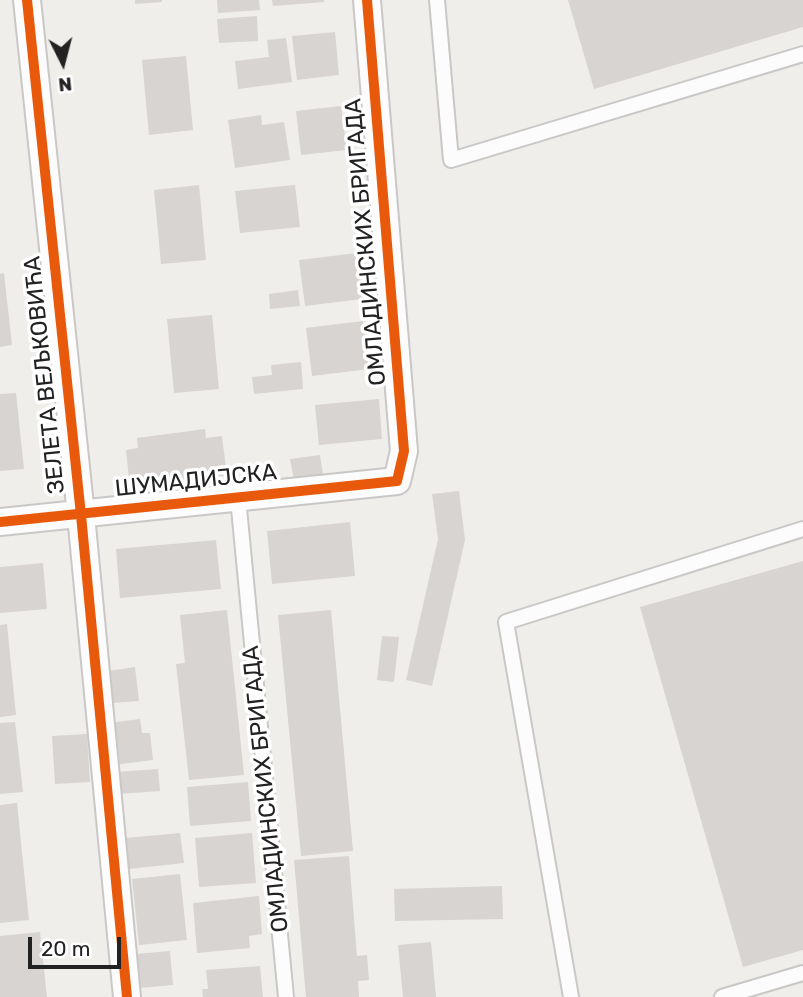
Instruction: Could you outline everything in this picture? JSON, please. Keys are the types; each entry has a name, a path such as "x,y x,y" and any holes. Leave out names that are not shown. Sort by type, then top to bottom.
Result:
{"street":[{"name":"ЗЕЛЕТА ВЕЉКОВИЋА","path":"27,0 81,515 127,997"},
{"name":"ОМЛАДИНСКИХ БРИГАДА","path":"367,0 404,452 397,481"},
{"name":"ШУМАДИЈСКА","path":"0,522 397,481"}],"lane":[{"path":"437,0 450,160 803,54"},
{"name":"ОМЛАДИНСКИХ БРИГАДА","path":"238,498 286,997"},
{"path":"570,997 506,622 803,529"},
{"path":"723,997 803,973"}],"building":[{"path":"135,0 162,0 162,2 135,4"},
{"path":"217,0 259,0 260,10 218,13"},
{"path":"272,0 324,0 324,2 273,6"},
{"path":"568,0 803,0 803,27 594,89"},
{"path":"257,16 258,41 219,43 217,19"},
{"path":"335,32 339,75 297,80 292,36"},
{"path":"286,38 292,82 238,89 235,61 269,57 267,40"},
{"path":"186,56 193,130 149,135 142,60"},
{"path":"341,106 347,150 301,155 296,111"},
{"path":"261,115 262,125 284,122 290,160 235,168 228,120"},
{"path":"199,185 206,260 161,264 154,190"},
{"path":"295,185 300,227 240,233 235,191"},
{"path":"357,253 363,299 305,306 299,260"},
{"path":"4,273 12,345 0,347 0,274"},
{"path":"298,290 300,306 270,309 269,294"},
{"path":"212,315 219,389 174,393 167,319"},
{"path":"363,321 369,369 312,376 306,328"},
{"path":"301,362 303,389 254,394 252,377 272,375 271,365"},
{"path":"16,393 24,469 0,471 0,394"},
{"path":"379,399 382,439 319,445 315,405"},
{"path":"205,429 206,438 222,436 227,476 142,486 141,478 129,479 126,450 138,448 137,438"},
{"path":"320,455 323,475 294,480 290,459"},
{"path":"459,491 465,540 432,686 406,680 438,539 432,494"},
{"path":"350,522 355,576 272,584 267,531"},
{"path":"216,540 221,589 120,598 116,549"},
{"path":"803,561 803,950 743,967 640,607"},
{"path":"43,563 47,609 0,613 0,567"},
{"path":"227,610 244,775 189,780 176,664 185,663 180,615"},
{"path":"331,610 353,851 301,856 278,615"},
{"path":"7,624 16,715 0,717 0,625"},
{"path":"382,636 399,637 394,682 377,680"},
{"path":"135,667 139,701 112,703 108,671"},
{"path":"140,719 142,733 150,733 153,760 114,765 109,723"},
{"path":"15,722 23,792 0,794 0,723"},
{"path":"87,734 90,782 55,784 52,736"},
{"path":"158,769 160,791 119,794 116,772"},
{"path":"248,782 251,821 190,826 187,787"},
{"path":"17,803 29,920 0,923 0,805"},
{"path":"180,833 184,863 129,869 125,838"},
{"path":"252,833 256,883 199,887 195,838"},
{"path":"349,856 357,956 367,955 369,980 358,981 359,997 306,997 294,860"},
{"path":"180,874 187,940 139,945 132,879"},
{"path":"502,886 503,919 395,921 394,889"},
{"path":"259,896 262,934 249,936 250,948 197,953 193,903"},
{"path":"40,932 47,997 0,997 0,936"},
{"path":"431,942 436,997 403,997 398,945"},
{"path":"170,951 173,985 139,988 136,954"},
{"path":"260,966 263,997 203,997 202,989 208,989 206,970"}],"cycle path":[{"path":"27,0 81,515 127,997"},
{"path":"0,522 397,481 404,451 367,0"}]}
